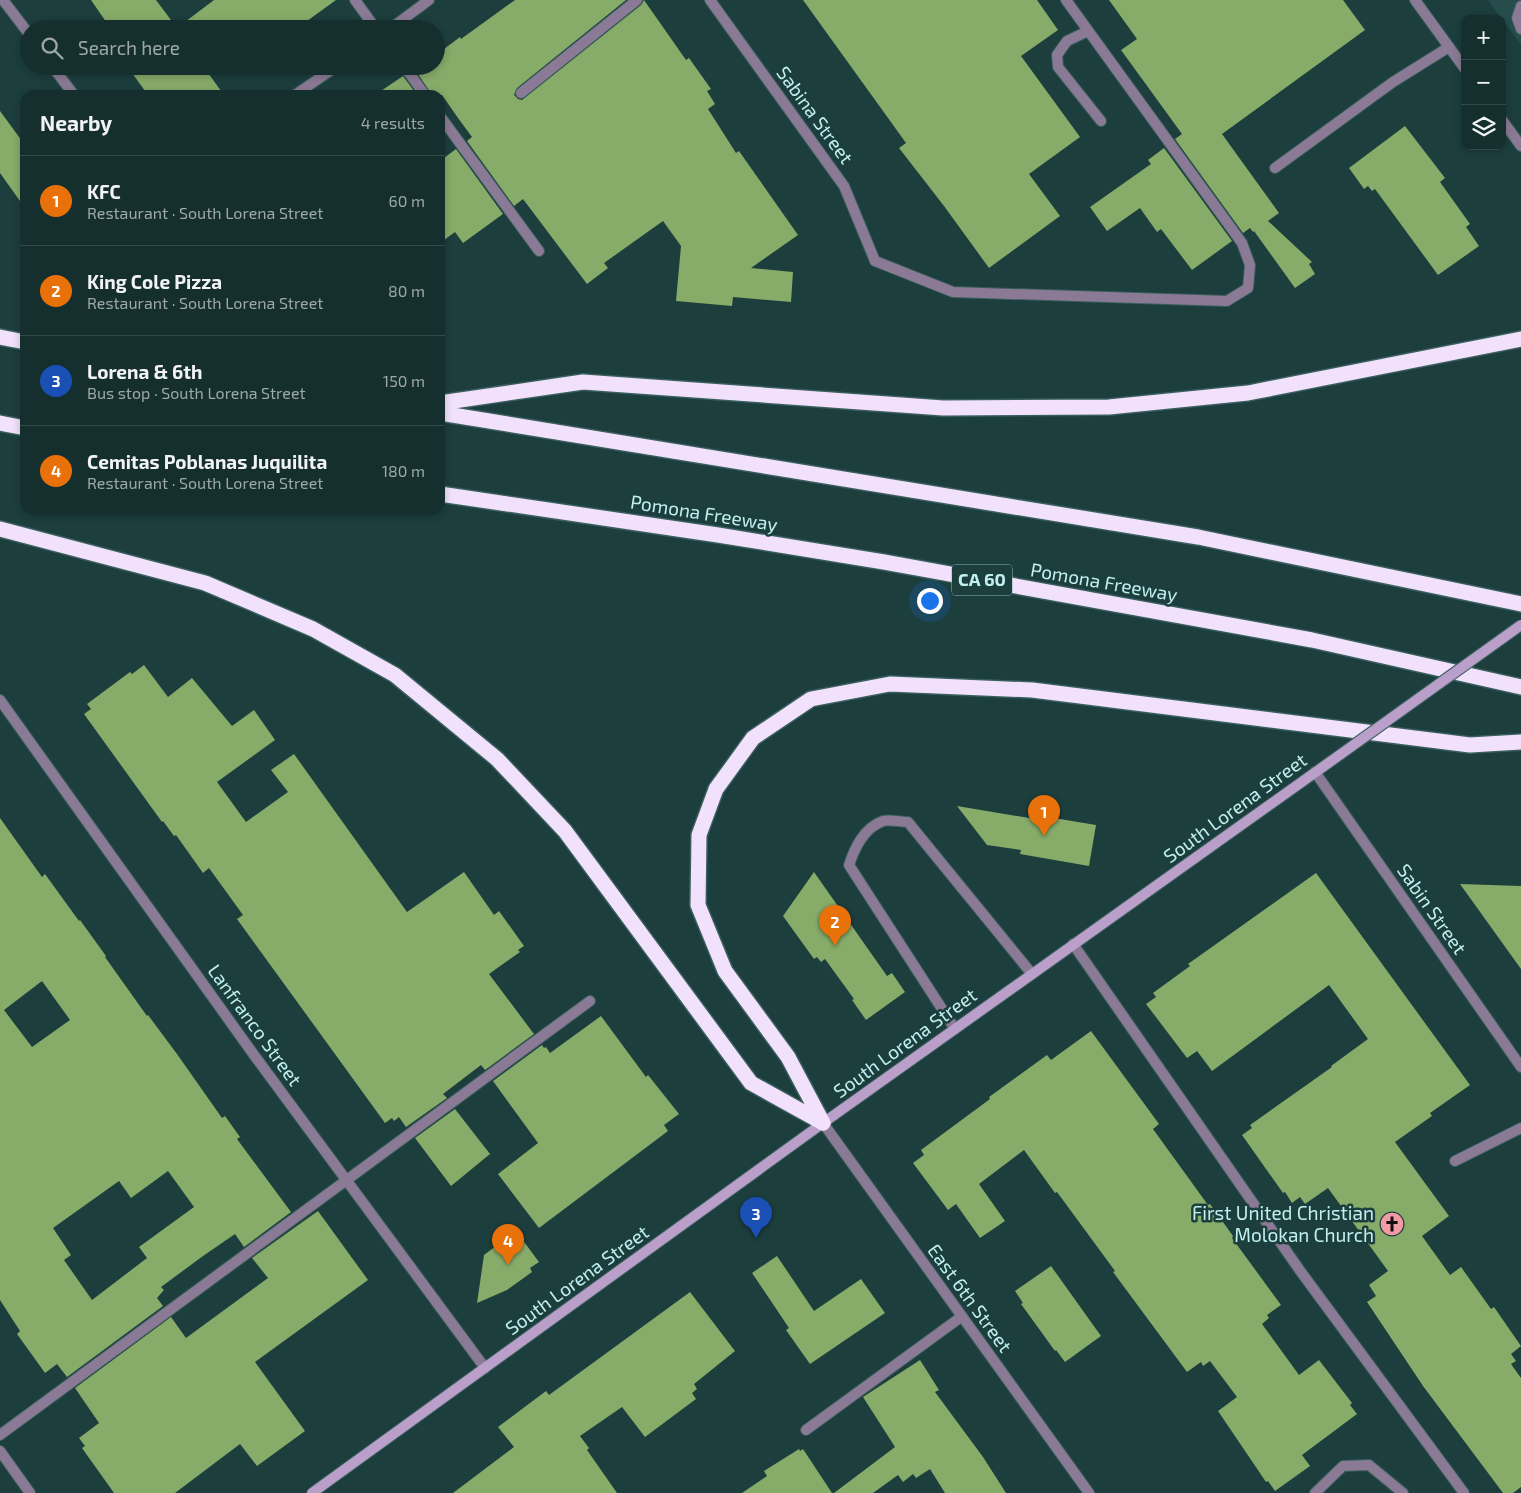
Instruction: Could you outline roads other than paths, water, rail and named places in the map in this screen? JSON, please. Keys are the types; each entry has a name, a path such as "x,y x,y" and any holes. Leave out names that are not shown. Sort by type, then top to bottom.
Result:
{"highway":[{"path":"0,337 20,341"},
{"path":"445,402 583,382 943,408 1109,407 1248,394 1521,339"},
{"path":"445,414 1198,537 1521,604"},
{"path":"0,423 20,427"},
{"name":"Pomona Freeway","path":"445,495 718,535 884,562 1312,640 1521,687"},
{"path":"0,530 204,583 313,628 395,676 497,759 565,831 751,1083 823,1123"},
{"path":"823,1123 788,1057 725,972 698,905 699,835 716,789 753,738 811,699 890,684 1032,690 1470,745 1521,742"}],"main road":[{"name":"South Lorena Street","path":"312,1493 823,1123 1521,625"}],"street":[{"path":"3,0 20,22"},
{"path":"355,0 369,20"},
{"path":"402,20 429,0"},
{"path":"521,93 637,0"},
{"name":"Sabina Street","path":"710,0 844,186 875,261 953,292 1227,301 1248,288 1250,265 1242,243 1088,31"},
{"path":"1066,0 1088,31 1067,41 1057,55 1058,67 1101,121"},
{"path":"1415,0 1461,63"},
{"path":"1521,6 1516,18 1521,29"},
{"path":"1275,168 1393,82 1449,47"},
{"path":"59,75 70,90"},
{"path":"302,90 324,75"},
{"path":"411,75 421,90"},
{"path":"445,123 539,251"},
{"path":"1506,125 1521,146"},
{"name":"Lanfranco Street","path":"0,700 254,1056 485,1368"},
{"name":"Sabin Street","path":"1315,772 1521,1067"},
{"path":"955,1029 849,865 854,848 867,830 884,821 908,822 1032,974"},
{"path":"1073,944 1301,1272 1464,1493"},
{"path":"0,1435 590,1001"},
{"name":"East 6th Street","path":"823,1123 1089,1493"},
{"path":"1455,1161 1521,1128"},
{"path":"806,1430 962,1317"},
{"path":"0,1451 30,1493"},
{"path":"1315,1493 1343,1466 1369,1465 1403,1493"}],"place":[{"name":"KFC","path":"1044,836"},
{"name":"King Cole Pizza","path":"835,946"},
{"name":"First United Christian Molokan Church","path":"1392,1224"},
{"name":"Lorena & 6th","path":"756,1238"},
{"name":"Cemitas Poblanas Juquilita","path":"508,1265"}]}
